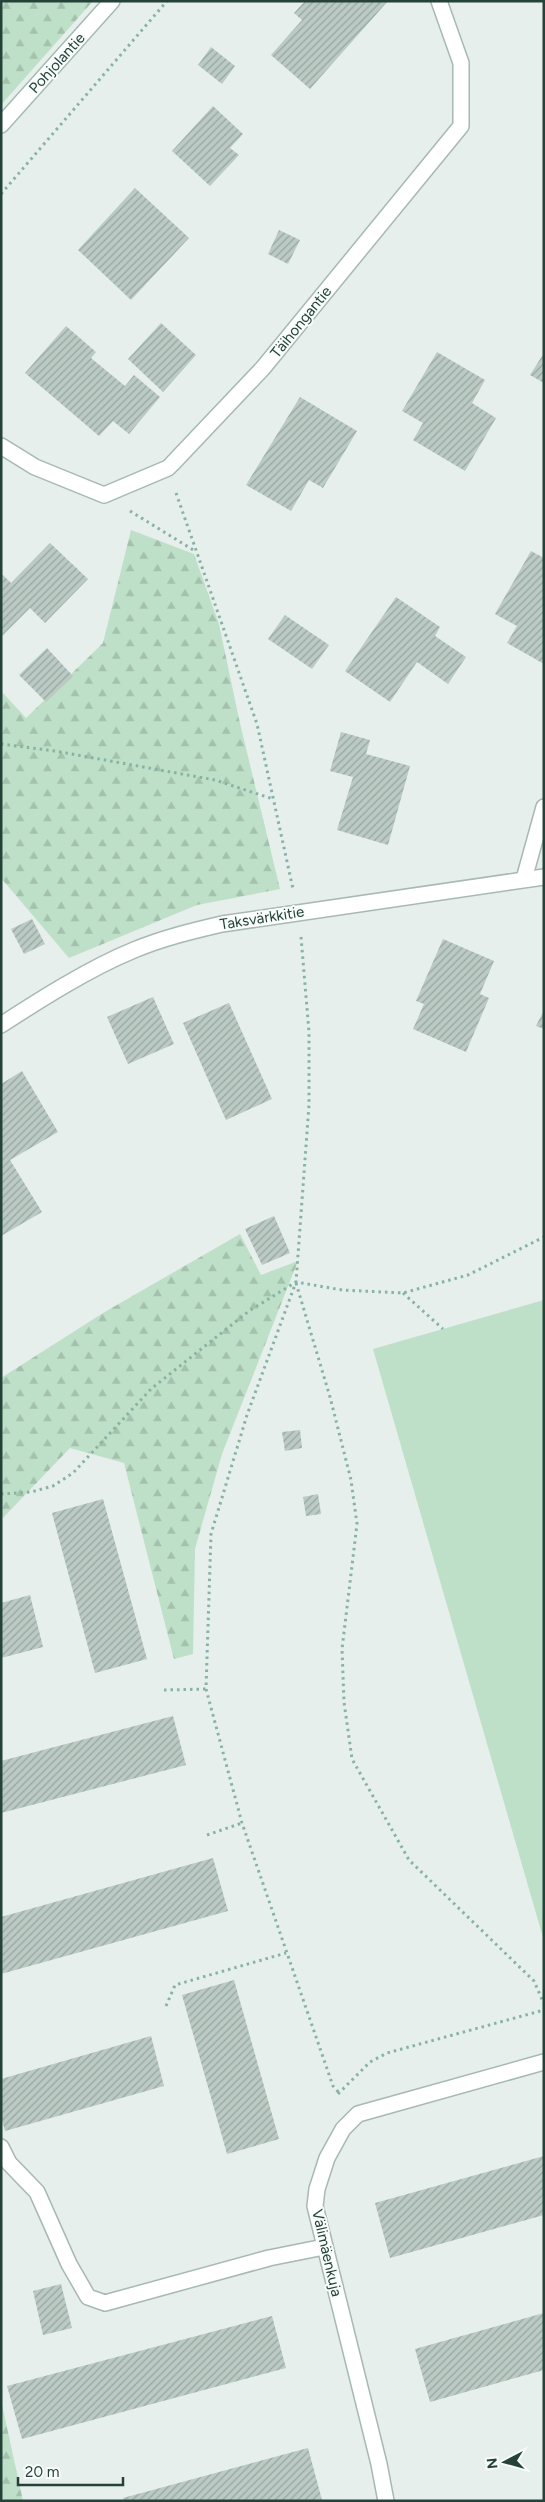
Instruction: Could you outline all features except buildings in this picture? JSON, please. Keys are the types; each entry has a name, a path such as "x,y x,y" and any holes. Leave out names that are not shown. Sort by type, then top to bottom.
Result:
{"street":[{"name":"Pohjolantie","path":"1,125 112,1"},
{"name":"Täihongantie","path":"104,495 168,468 263,368 461,126 461,63 439,1"},
{"path":"1,446 35,467 104,495"},
{"path":"524,880 544,807"},
{"name":"Taksvärkkitie","path":"1,1025 46,997 132,950 176,934 222,924 299,912 544,877"},
{"path":"358,2114 544,2062"},
{"name":"Välimäenkuja","path":"358,2114 334,2142 316,2190 315,2206 379,2464 386,2501"},
{"path":"1,2147 9,2163 37,2192 69,2264 88,2297 105,2303 269,2258 324,2246"}],"path":[{"path":"1,194 167,1"},
{"path":"168,468 257,724 299,912 309,1032 308,1105 296,1282 247,1415 211,1534 206,1689 242,1823 333,2086 358,2114"},
{"path":"104,495 196,551"},
{"path":"1,744 55,751 215,780 273,799"},
{"path":"1,1494 31,1492 53,1486 73,1473 151,1389 249,1312 296,1282 342,1290 403,1293 468,1275 544,1237"},
{"path":"296,1282 352,1480 357,1524 342,1649 344,1702 352,1760 409,1860 534,1981 544,2004"},
{"path":"403,1293 443,1329"},
{"path":"164,1690 206,1689"},
{"path":"207,1835 242,1823"},
{"path":"166,2006 175,1986 286,1953"},
{"path":"338,2093 370,2062 387,2053 544,2010"}],"green space":[{"path":"1,1 93,1 1,105"},
{"path":"131,530 194,554 219,624 239,719 280,889 197,905 69,958 1,878 1,691 26,718 103,643"},
{"path":"240,1234 261,1275 298,1261 222,1454 195,1549 193,1654 174,1659 124,1463 70,1448 1,1520 1,1378 103,1313"},
{"path":"544,1300 544,1941 373,1349"},
{"path":"1,2400 23,2501 7,2501 1,2498"}]}
